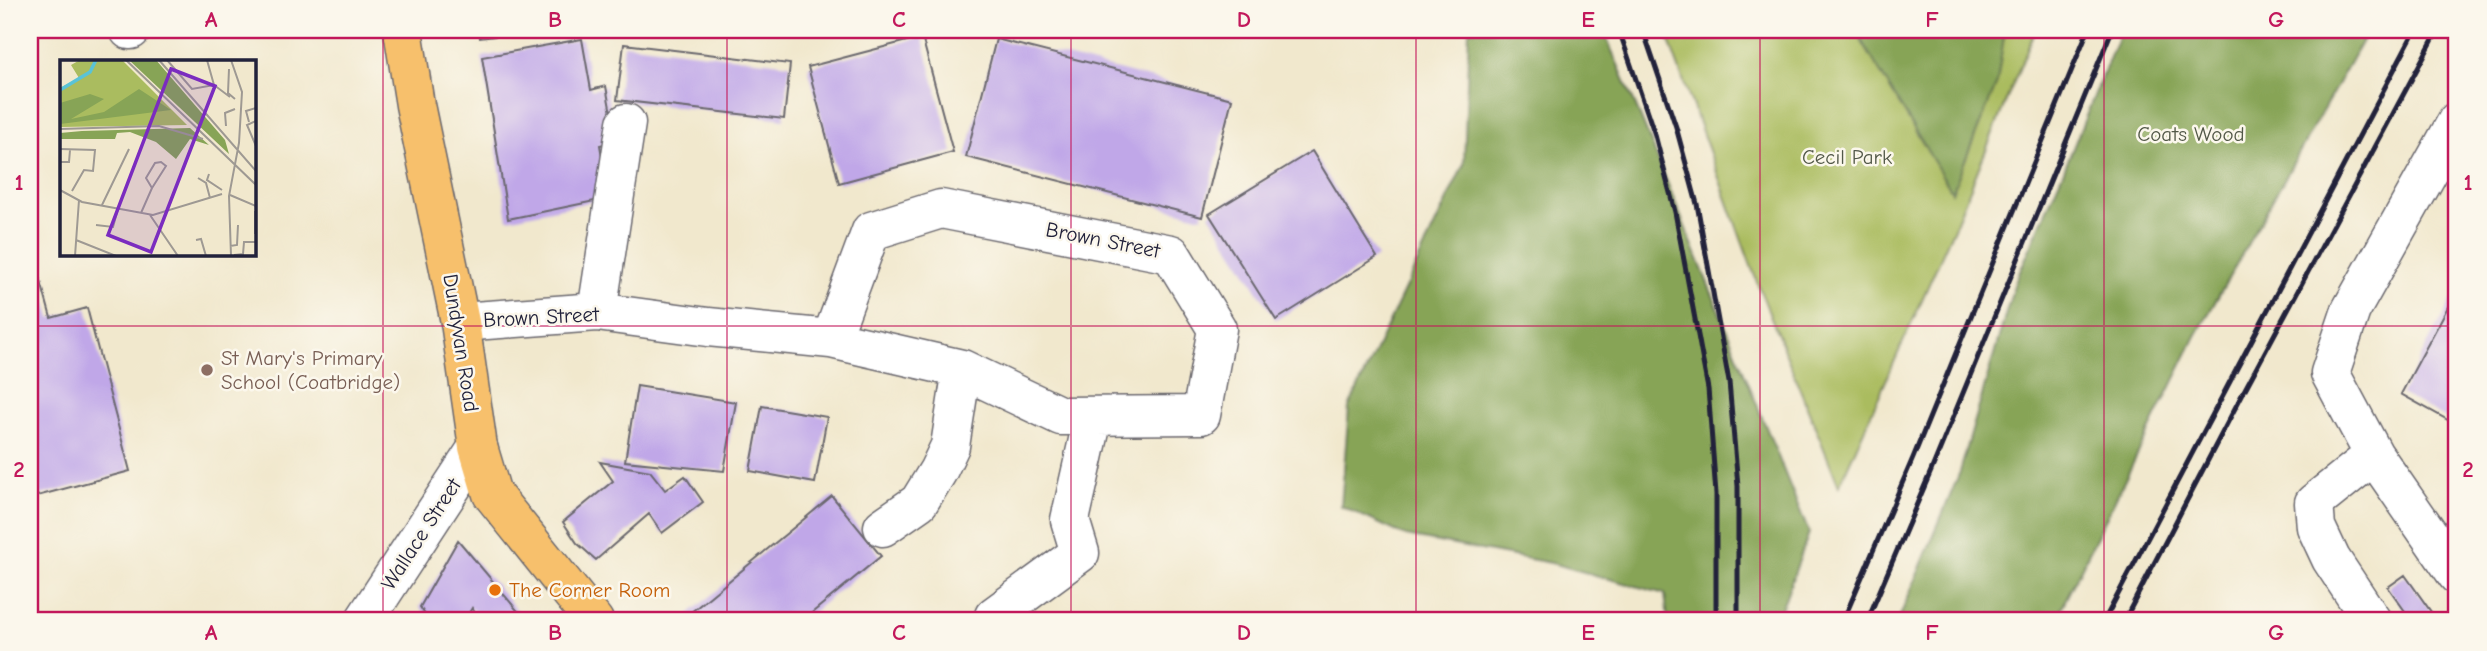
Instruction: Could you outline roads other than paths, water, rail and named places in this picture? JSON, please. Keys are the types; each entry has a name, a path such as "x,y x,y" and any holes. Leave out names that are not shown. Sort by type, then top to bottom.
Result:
{"main road":[{"name":"Dundyvan Road","path":"403,30 415,105 460,322 478,447 492,494 594,621"}],"street":[{"path":"2457,121 2351,310 2330,373 2374,455 2457,575"},
{"path":"597,312 626,123"},
{"name":"Brown Street","path":"460,322 597,312 708,327 831,339 962,369 1061,416 1093,418 1201,415 1217,330 1171,254 941,209 871,231 831,339"},
{"path":"883,527 919,502 938,471 950,446 962,369"},
{"path":"994,616 1080,553 1070,520 1093,418"},
{"name":"Wallace Street","path":"364,621 478,447"},
{"path":"2372,621 2331,559 2316,527 2314,503 2374,455"}],"railway":[{"path":"1619,30 1655,135 1675,212 1708,389 1716,494 1716,621"},
{"path":"1643,30 1676,127 1697,204 1729,382 1738,486 1738,621"},
{"path":"1843,621 1913,458 2088,30"},
{"path":"1867,621 2112,30"},
{"path":"2104,621 2415,30"},
{"path":"2124,621 2438,30"}],"place":[{"name":"St Mary's Primary School (Coatbridge)","path":"207,370"},
{"name":"The Corner Room","path":"495,590"}],"park label":[{"name":"Coats Wood","path":"2191,134"},
{"name":"Cecil Park","path":"1847,157"}]}
